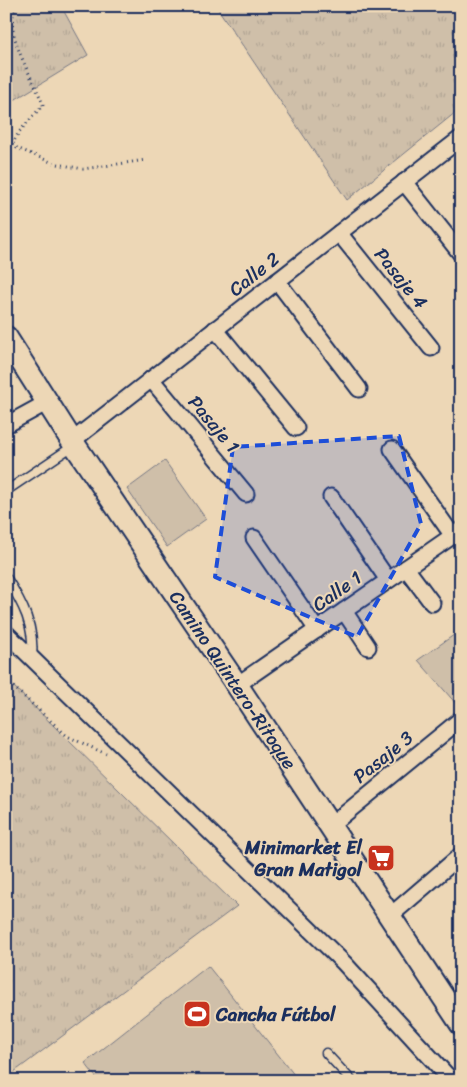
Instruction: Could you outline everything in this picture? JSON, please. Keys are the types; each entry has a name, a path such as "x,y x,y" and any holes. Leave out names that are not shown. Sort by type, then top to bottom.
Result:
{"main road":[{"name":"Camino Quintero-Ritoque","path":"6,337 73,443 237,685 461,1024"}],"street":[{"name":"Calle 2","path":"73,443 151,379 461,138"},
{"path":"404,182 461,254"},
{"name":"Pasaje 4","path":"339,233 431,348"},
{"path":"276,281 359,389"},
{"path":"215,329 296,428"},
{"name":"Pasaje 1","path":"151,379 246,494"},
{"path":"6,425 46,402"},
{"path":"392,448 457,533"},
{"path":"331,496 388,580"},
{"name":"Calle 1","path":"237,685 457,533"},
{"path":"254,538 317,630"},
{"path":"406,568 432,603"},
{"path":"344,611 368,647"},
{"path":"6,634 344,963 452,1081"},
{"name":"Pasaje 3","path":"330,826 461,719"},
{"path":"390,916 461,855"}],"lane":[{"path":"6,491 73,443"},
{"path":"6,577 29,620 33,646 32,659"},
{"path":"326,1052 352,1081"}],"path":[{"path":"6,145 13,143 19,132 43,105 12,33 12,13 17,6"},
{"path":"13,143 17,148 53,163 83,169 146,160"},
{"path":"6,680 67,736 105,753 113,759"}],"highlighted area":[{"path":"399,436 421,524 357,637 215,577 233,447"}],"green space":[{"path":"6,6 61,6 88,55 6,105"},
{"path":"216,6 461,6 461,108 347,200"},
{"path":"165,461 206,519 167,547 127,489"},
{"path":"461,630 461,702 458,706 418,660"},
{"path":"6,679 237,906 6,1078"},
{"name":"Cancha Fútbol","path":"208,966 299,1081 99,1081 85,1063"}],"place":[{"name":"Minimarket El Gran Matigol","path":"381,858"},
{"name":"Cancha Fútbol","path":"197,1014"}]}
